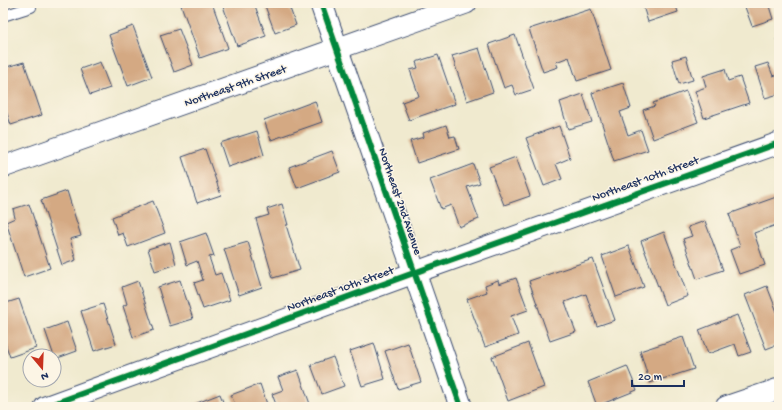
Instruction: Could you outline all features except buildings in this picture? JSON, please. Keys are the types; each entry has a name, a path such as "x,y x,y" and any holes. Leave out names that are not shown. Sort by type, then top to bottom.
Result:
{"street":[{"name":"Northeast 2nd Avenue","path":"321,3 461,407"},
{"name":"Northeast 9th Street","path":"3,167 466,3"},
{"name":"Northeast 10th Street","path":"45,407 414,272 779,143"},
{"path":"726,407 779,389"}],"lane":[{"path":"3,16 31,7 30,3"}],"cycle path":[{"path":"321,3 461,407"},
{"path":"45,407 433,266 779,143"}]}
